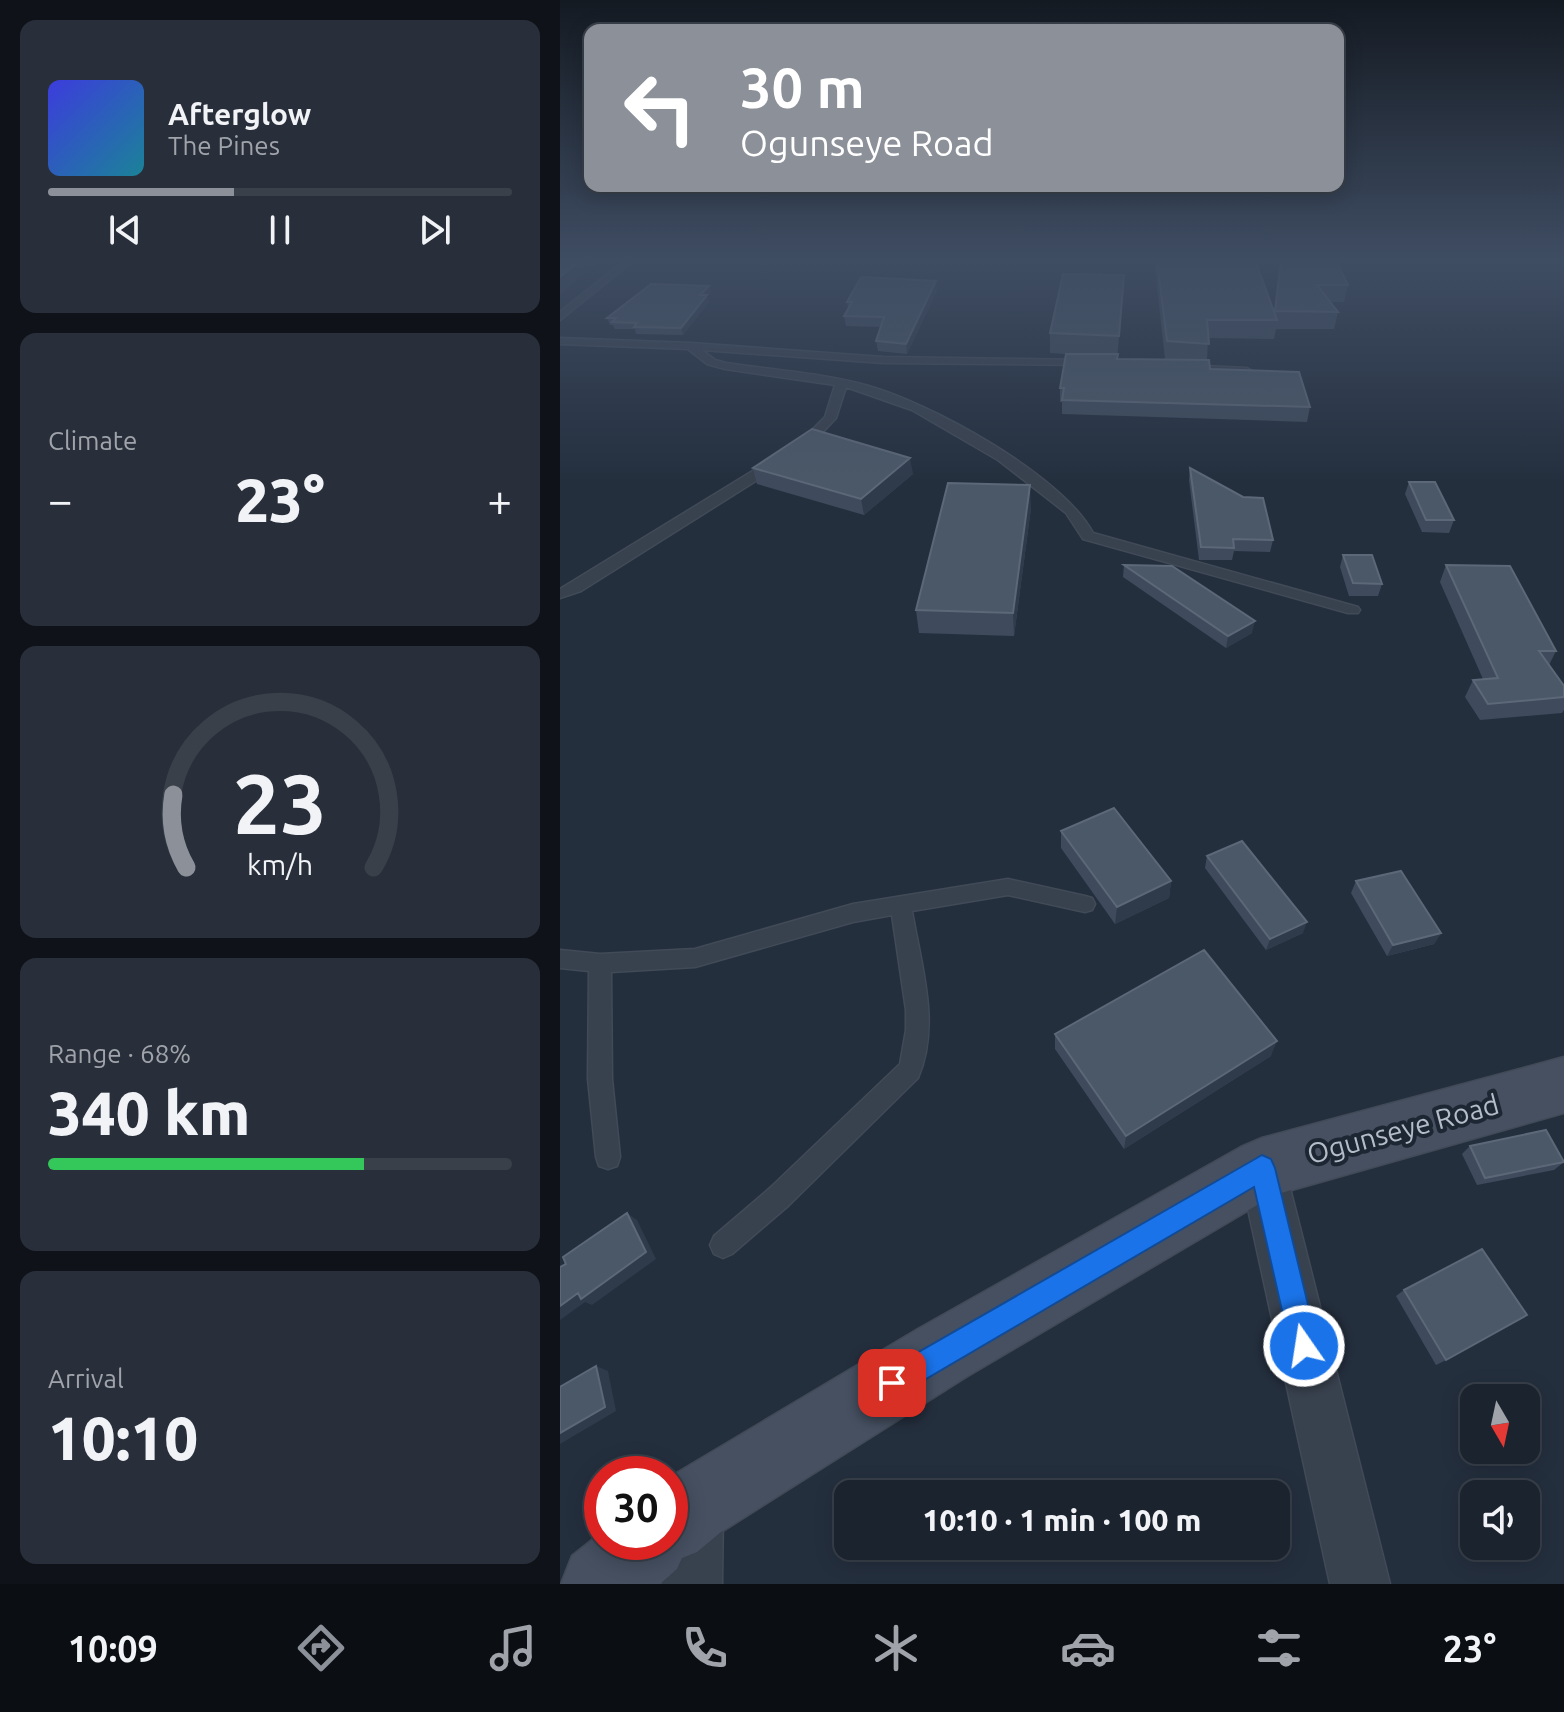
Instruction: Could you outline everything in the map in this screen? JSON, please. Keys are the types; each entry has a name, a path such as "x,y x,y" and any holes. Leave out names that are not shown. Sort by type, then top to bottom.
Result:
{"street":[{"name":"Ogunseye Road","path":"688,1514 942,1353 1262,1168 1564,1085"},
{"path":"1262,1168 1360,1584"},
{"name":"Ogunseye Road","path":"600,1584 629,1560"},
{"path":"684,1560 692,1584"}],"lane":[{"path":"560,341 691,346 883,360 1095,362"},
{"path":"691,346 711,362 725,366 841,383 894,397 940,421 1027,475 1073,511 1088,536 1353,610"},
{"path":"1171,366 1247,371"},
{"path":"560,594 576,588 804,445 830,423 838,409 841,383"},
{"path":"560,959 600,963 695,958 817,921 1008,887 1085,904"},
{"path":"723,1245 779,1197 910,1070 917,1050 917,1014 901,906"},
{"path":"600,963 600,1079 608,1157"}],"building":[{"path":"878,334 911,334 906,344 876,341"},
{"path":"1071,334 1119,334 1119,336"},
{"path":"1166,334 1208,334 1209,344 1167,341"},
{"path":"1066,354 1118,354 1117,359 1209,360 1210,369 1299,372 1310,407 1062,400 1064,388 1060,388"},
{"path":"812,429 910,458 861,499 753,468"},
{"path":"1190,468 1243,497 1263,498 1273,540 1233,539 1234,548 1201,547"},
{"path":"1409,482 1435,482 1454,520 1426,520"},
{"path":"948,483 1030,485 1013,613 916,610"},
{"path":"1343,555 1372,555 1382,584 1353,583"},
{"path":"1124,565 1172,566 1255,621 1228,636"},
{"path":"1446,565 1510,566 1556,651 1539,651 1564,686 1564,697 1488,704 1473,680 1498,678"},
{"path":"1114,808 1171,881 1117,907 1061,831"},
{"path":"1242,841 1307,922 1270,939 1207,856"},
{"path":"1401,871 1441,933 1393,945 1356,881"},
{"path":"1204,950 1277,1041 1126,1136 1055,1034"},
{"path":"1546,1130 1564,1162 1485,1178 1470,1146"},
{"path":"627,1213 646,1252 581,1299 578,1293 560,1306 560,1267 566,1264 563,1257"},
{"path":"1482,1249 1527,1315 1446,1360 1404,1290"},
{"path":"596,1366 605,1407 560,1433 560,1387"}],"route":[{"path":"892,1383 1262,1168 1304,1346"}]}
